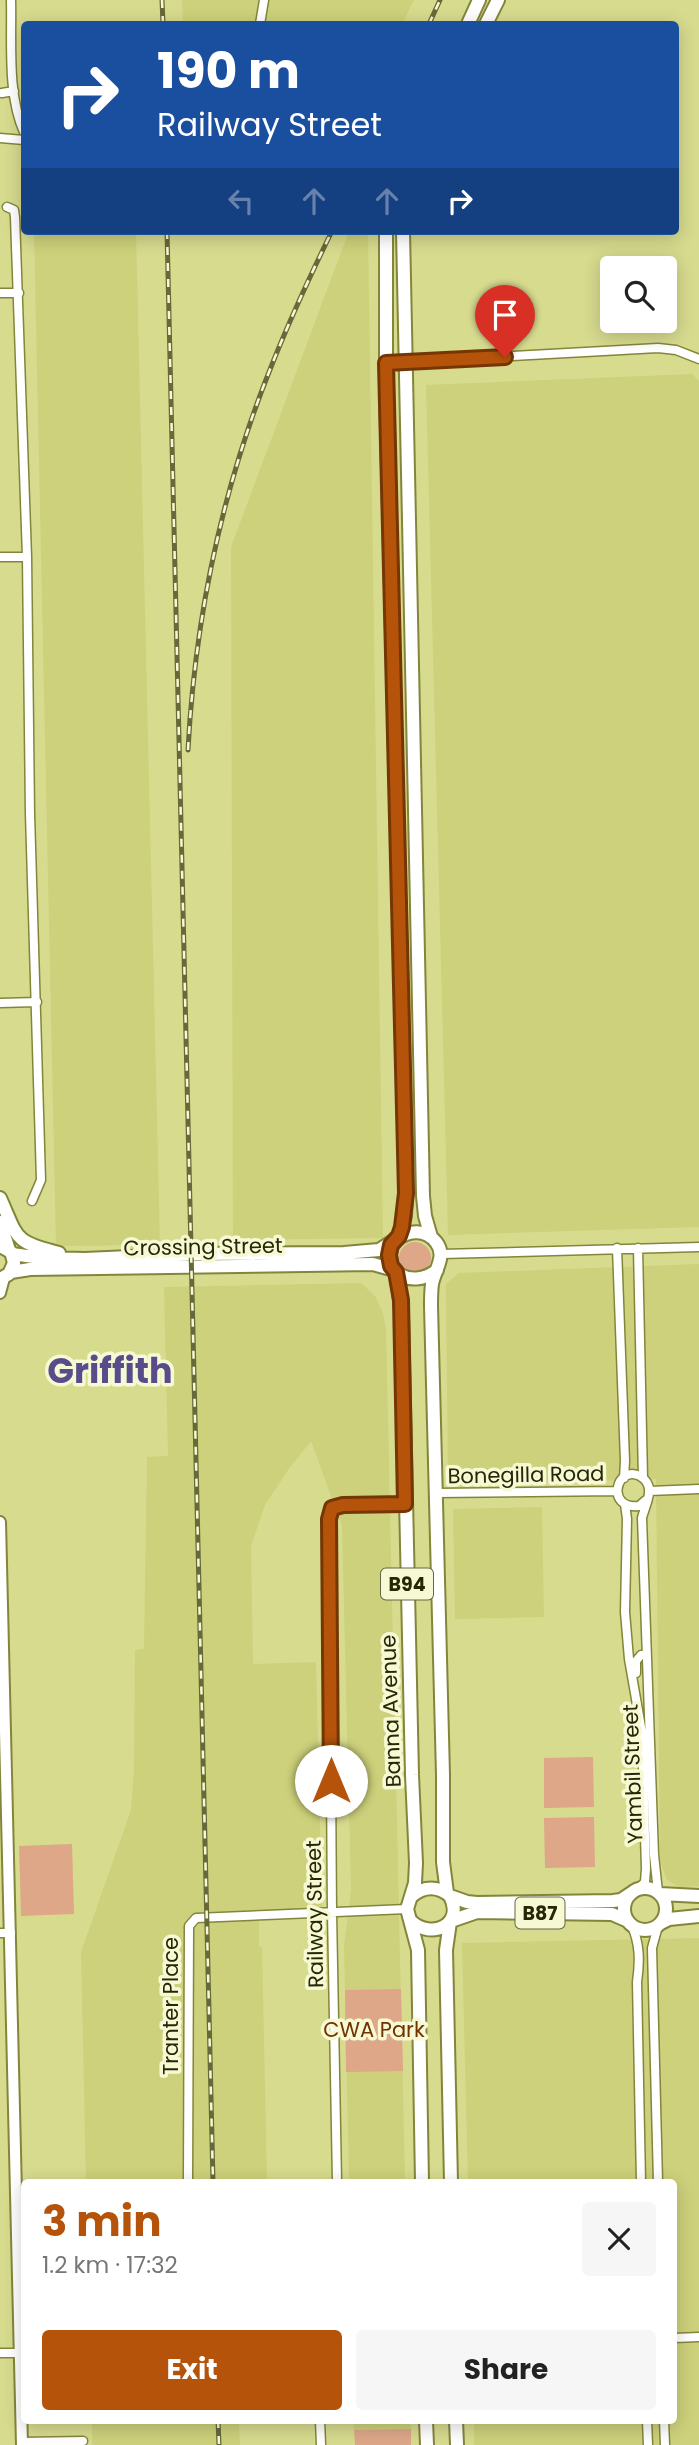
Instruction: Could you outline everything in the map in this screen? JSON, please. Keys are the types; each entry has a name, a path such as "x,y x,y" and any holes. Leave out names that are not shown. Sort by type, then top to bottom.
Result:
{"main road":[{"path":"470,21 480,0"},
{"path":"488,21 498,0"},
{"name":"B94","path":"386,235 386,363 406,1193 405,1216 389,1255 395,1271"},
{"path":"403,235 423,1196 431,1237 440,1248 441,1254"},
{"path":"386,363 404,362"},
{"name":"Crossing Street","path":"0,1198 12,1228 32,1247 85,1259"},
{"path":"0,1223 7,1250 14,1264 5,1276"},
{"path":"396,1239 416,1233 431,1237"},
{"name":"Crossing Street","path":"7,1250 41,1258 85,1259 363,1252 379,1250 396,1239"},
{"name":"B94","path":"441,1254 431,1287 430,1306 443,1863 449,1895"},
{"name":"Crossing Street","path":"5,1276 30,1269 197,1265 359,1264 380,1265 395,1271"},
{"path":"395,1271 404,1277 419,1279 437,1270"},
{"name":"Banna Avenue","path":"395,1271 402,1315 416,1863 412,1896"},
{"name":"B87","path":"412,1896 429,1889 478,1903 606,1902 621,1900 646,1888 659,1893 699,1896"},
{"path":"629,1922 625,1903 635,1891"},
{"path":"659,1893 666,1906 666,1915 659,1924"},
{"path":"449,1895 454,1911 446,1950 451,2179"},
{"path":"412,1896 409,1915 418,1950 422,2179"},
{"name":"B87","path":"409,1915 426,1930 440,1928 477,1912 612,1913 644,1930 669,1919 699,1916"},
{"path":"426,2424 427,2445"},
{"path":"456,2424 457,2445"}],"street":[{"path":"11,0 14,91 21,125"},
{"path":"260,21 264,0"},
{"path":"2,93 14,91"},
{"path":"0,138 21,140"},
{"path":"7,207 13,210 15,217 27,557 30,814 41,1180 32,1201"},
{"path":"0,293 19,293"},
{"path":"404,362 658,348 676,350 699,359"},
{"path":"0,557 27,557"},
{"path":"0,1003 37,1002"},
{"path":"441,1254 699,1247"},
{"path":"617,1248 624,1478"},
{"path":"638,1248 643,1478 648,1496"},
{"path":"0,1293 5,1276"},
{"path":"643,1478 633,1475 620,1481 617,1491 621,1501 634,1507 648,1496 699,1489"},
{"name":"Bonegilla Road","path":"436,1493 617,1491"},
{"name":"Yambil Street","path":"648,1496 642,1518 653,1846 659,1893"},
{"name":"Railway Street","path":"337,2179 329,1519 332,1508 343,1505 405,1504"},
{"name":"Yambil Street","path":"625,1504 625,1612 629,1659 642,1733 646,1869 645,1882 635,1891"},
{"path":"0,1521 5,1933 21,2398"},
{"name":"Yambil Street","path":"638,1714 636,1661 646,1655"},
{"name":"Tranter Place","path":"188,2179 189,1926 197,1918 332,1912 409,1915"},
{"path":"629,1922 636,1935 639,1955 637,1982 641,2179"},
{"path":"658,2179 652,1948 659,1924"},
{"path":"639,2127 657,2127"},
{"path":"677,2338 699,2337"},
{"path":"0,2353 20,2353"},
{"path":"22,2424 22,2444 83,2441"},
{"path":"320,2424 321,2445"},
{"path":"647,2424 648,2445"},
{"path":"664,2424 665,2445"}],"shaded area":[{"path":"182,0 414,0 404,21 183,21"},
{"path":"34,235 136,235 160,1245 56,1246"},
{"path":"348,235 368,235 383,1238 233,1240 231,547"},
{"path":"692,374 699,381 699,1227 448,1235 426,385"},
{"path":"699,1264 699,1886 679,1887 667,1880 660,1861 656,1479 448,1486 446,1284 459,1273"},
{"path":"361,1283 375,1296 383,1313 386,1330 405,2179 349,2179 344,1946 351,1889 342,1526 311,1441 265,1505 251,1546 253,1664 316,1662 322,1909 259,1911 267,2179 86,2179 81,1952 131,1810 135,1650 144,1649 147,1457 168,1456 164,1287"},
{"path":"542,1507 544,1617 455,1619 453,1509"},
{"path":"699,1938 699,2445 474,2445 474,2424 677,2424 677,2179 468,2179 462,1943"},
{"path":"92,2424 239,2424 240,2445 92,2445"},
{"path":"354,2424 410,2424 411,2429 354,2430"}],"green space":[{"path":"415,1242 427,1246 431,1258 427,1270 415,1274 403,1270 399,1258 403,1246"},
{"path":"593,1757 594,1807 544,1808 544,1758"},
{"path":"594,1817 595,1867 545,1868 544,1818"},
{"path":"72,1844 74,1914 21,1916 19,1846"},
{"name":"CWA Park","path":"401,1989 403,2071 346,2072 345,1990"},
{"path":"411,2429 411,2445 355,2445 354,2430"}],"railway":[{"path":"162,0 163,21"},
{"path":"430,21 440,0"},
{"path":"167,235 213,2179"},
{"path":"188,750 197,651 214,552 226,504 255,409 273,362 330,235"},
{"path":"218,2424 219,2445"}],"district":[{"name":"Griffith","path":"110,1371"}],"route":[{"path":"331,1781 329,1519 332,1508 343,1505 405,1504 401,1300 396,1272 389,1260 391,1245 399,1236 405,1216 406,1193 386,363 505,357"}]}
